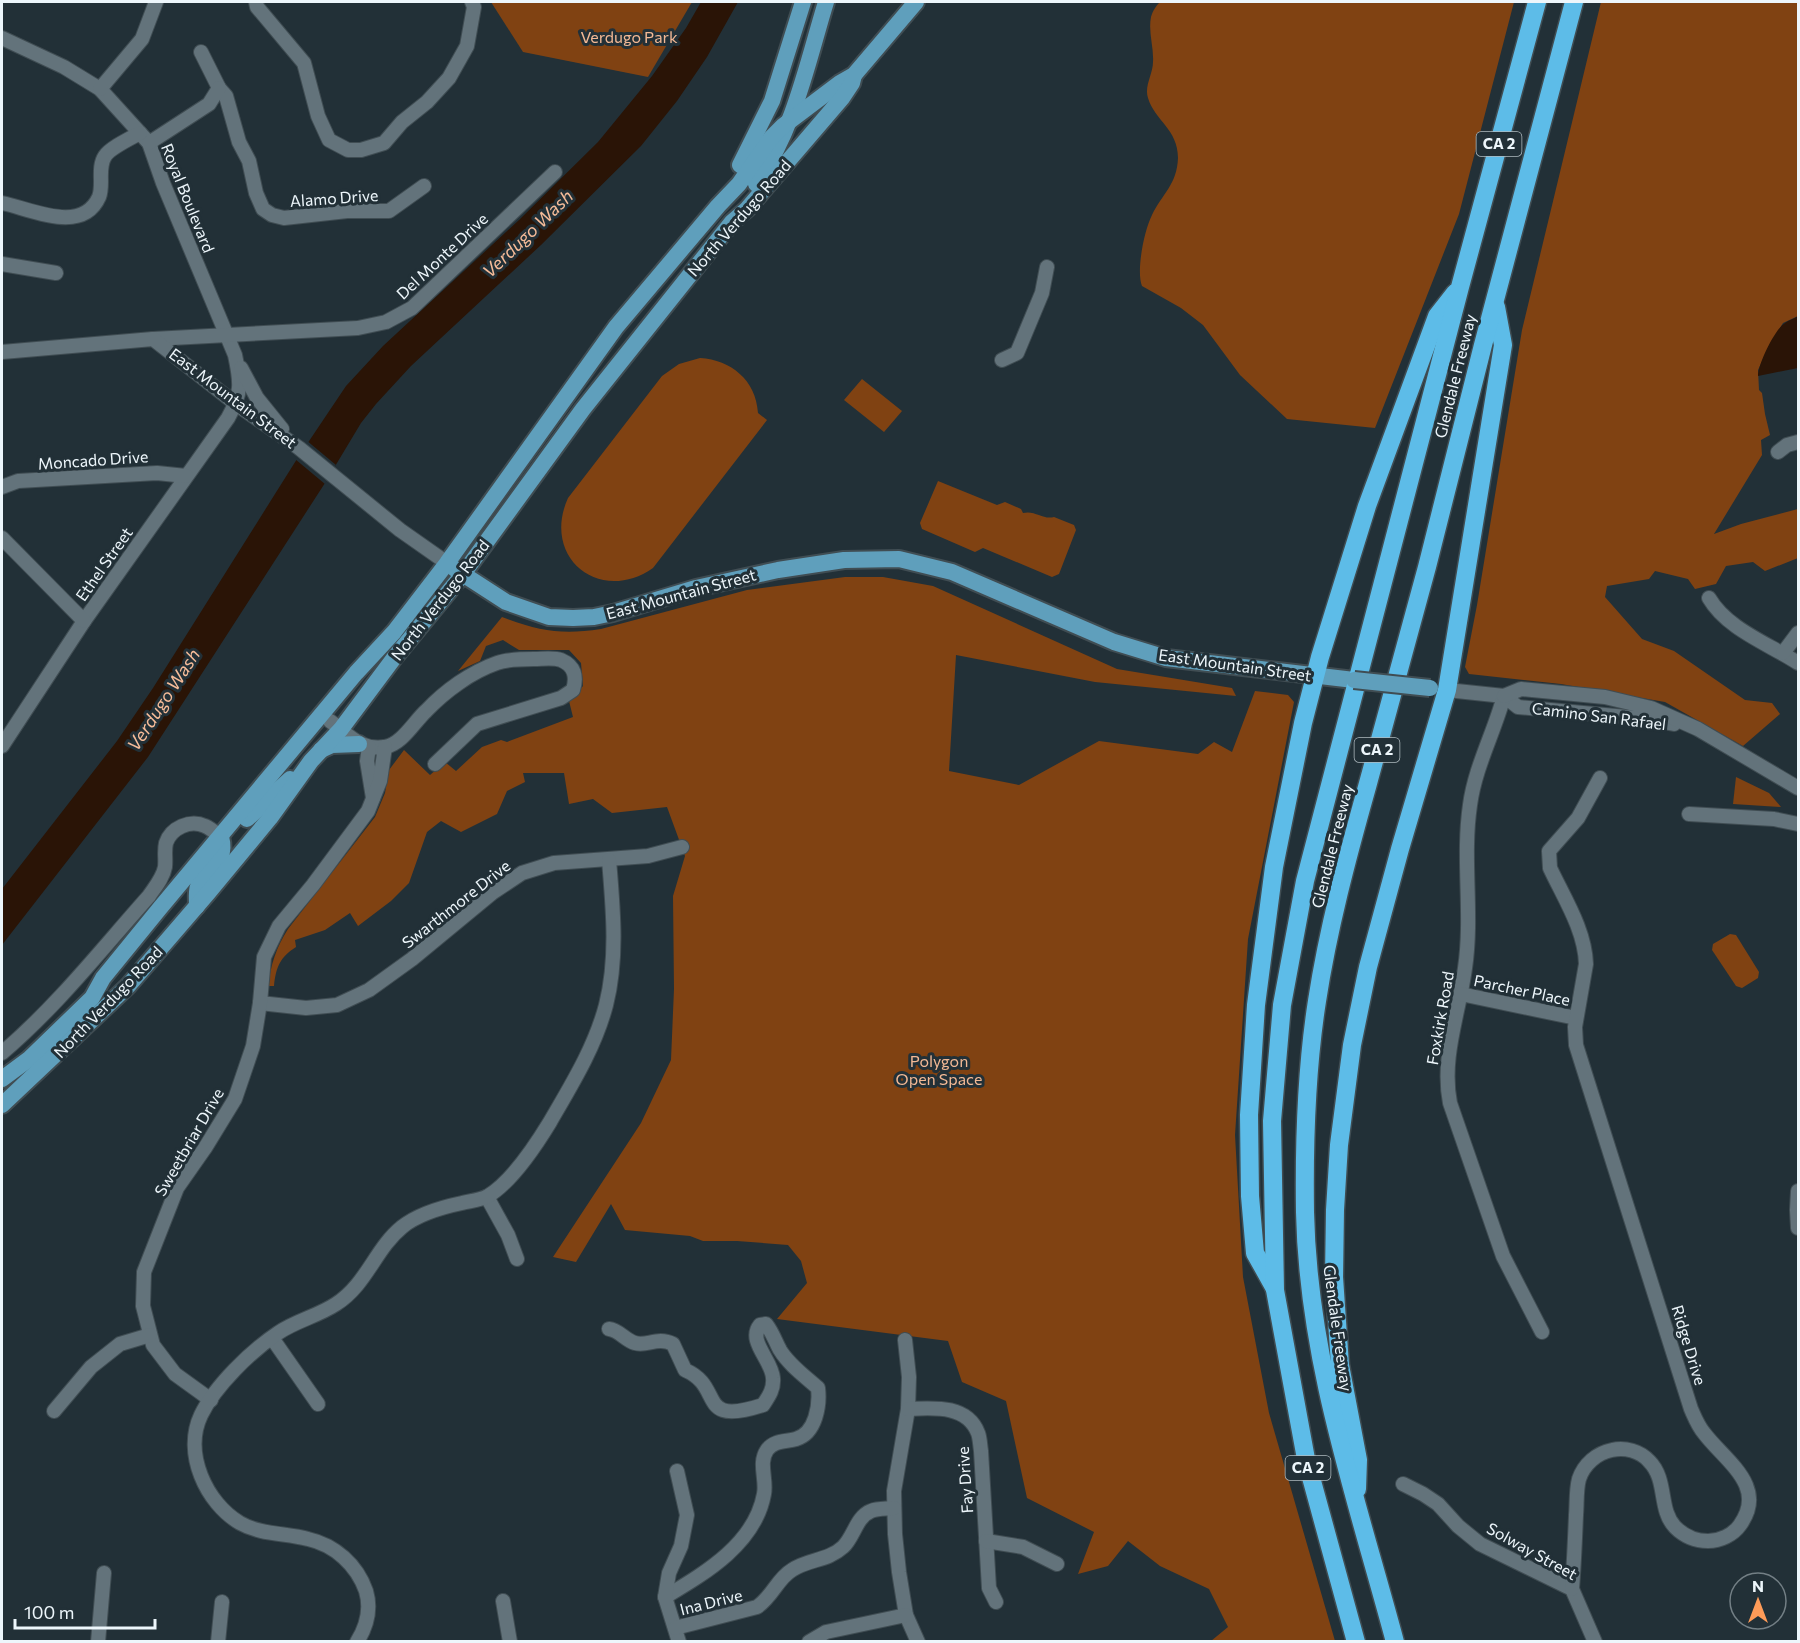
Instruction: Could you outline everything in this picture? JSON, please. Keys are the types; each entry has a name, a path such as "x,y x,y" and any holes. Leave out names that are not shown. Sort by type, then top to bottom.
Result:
{"highway":[{"name":"Glendale Freeway","path":"1356,1641 1306,1459 1275,1290 1272,1121 1282,1005 1305,881 1537,2"},
{"name":"Glendale Freeway","path":"1395,1641 1372,1555 1357,1512 1320,1358 1310,1277 1305,1204 1306,1107 1310,1056 1317,1001 1348,855 1427,564 1574,2"},
{"path":"1275,1290 1255,1253 1250,1184 1249,1115 1256,1005 1274,867 1367,506 1437,316 1460,287"},
{"path":"1357,1512 1358,1460 1340,1365 1335,1277 1335,1210 1339,1145 1352,1045 1368,967 1400,849 1439,689 1503,345 1495,299"}],"main road":[{"path":"718,206 753,143 772,101 802,2"},
{"path":"812,47 809,37 813,2"},
{"path":"732,222 738,207 775,155 790,121 826,2"},
{"name":"North Verdugo Road","path":"2,1079 29,1059 92,998 103,978 364,663 394,632 447,563 616,327 739,184 771,138 840,83 854,75 916,2"},
{"name":"North Verdugo Road","path":"2,1105 128,987 270,818 336,725 463,574 583,409 732,222 747,209 842,98 852,83 854,75"},
{"path":"616,327 636,343"},
{"name":"East Mountain Street","path":"447,563 506,602 549,617 573,618 614,613 696,588 778,570 844,560 899,559 952,572 1114,642 1166,658 1439,689"},
{"path":"274,771 291,763 336,725 366,674 364,663"},
{"path":"197,906 198,885 222,855 223,847 220,837 233,834 316,755 332,745 364,745"},
{"path":"2,1069 28,1049 103,978"},
{"path":"2,1096 56,1056"}],"street":[{"path":"100,89 142,39 156,2"},
{"path":"256,2 257,7 303,63 318,116 329,140 348,150 361,150 384,144 402,122 427,102 449,78 467,46 474,7 472,2"},
{"name":"Royal Boulevard","path":"2,38 64,67 100,89 144,138 235,355 240,391 236,404"},
{"name":"Alamo Drive","path":"201,52 219,88 226,96 239,142 249,161 256,193 263,209 272,215 284,218 347,211 388,211 424,186"},
{"path":"2,203 59,218 78,217 90,210 100,196 101,166 106,154 144,138 209,104 219,88"},
{"name":"Del Monte Drive","path":"153,339 358,328 386,322 412,308 555,172"},
{"path":"2,264 56,273"},
{"path":"1002,360 1017,353 1042,293 1047,267"},
{"name":"East Mountain Street","path":"2,352 153,339 236,404 299,448 400,530 447,563"},
{"path":"235,355 257,398 273,420 299,448"},
{"name":"Ethel Street","path":"2,746 84,621 236,404"},
{"path":"1778,452 1798,442"},
{"name":"Moncado Drive","path":"2,487 18,482 157,473 186,476"},
{"path":"2,538 84,621"},
{"path":"1708,598 1716,610 1738,627 1798,663"},
{"path":"1783,653 1798,633"},
{"path":"336,725 349,738 364,745 385,747 402,736 458,683 498,663 557,659 572,668 576,678 573,690 561,698 477,724 435,764"},
{"name":"Camino San Rafael","path":"1439,689 1504,696 1518,707 1648,719 1698,729 1798,788"},
{"name":"Foxkirk Road","path":"1504,696 1480,762 1470,803 1466,849 1468,935 1461,994 1447,1069 1447,1086 1450,1103 1503,1256 1542,1332"},
{"path":"364,745 374,800"},
{"name":"Sweetbriar Drive","path":"210,1400 175,1374 153,1345 143,1306 144,1272 177,1188 235,1099 253,1046 264,957 279,926 368,811 380,781 385,747"},
{"name":"Ridge Drive","path":"1572,1588 1579,1480 1589,1462 1605,1452 1614,1449 1633,1450 1650,1461 1659,1475 1665,1511 1669,1518 1679,1531 1696,1540 1715,1541 1731,1534 1743,1521 1749,1503 1749,1494 1743,1479 1704,1433 1691,1409 1576,1045 1576,1018 1586,964 1584,947 1578,928 1548,862 1549,851 1584,810 1600,778"},
{"path":"1689,814 1774,819 1798,824"},
{"path":"2,1053 61,998 149,896 160,881 165,867 167,842 172,832 182,825 204,825 220,837"},
{"name":"Swarthmore Drive","path":"260,1003 306,1008 337,1005 369,990 412,959 492,893 522,873 554,863 648,856 682,847"},
{"path":"357,1641 369,1615 367,1594 359,1574 340,1553 310,1539 267,1532 241,1523 221,1507 204,1486 198,1466 195,1443 200,1418 210,1400 244,1361 278,1332 332,1307 351,1294 388,1242 402,1227 425,1214 487,1197 508,1178 541,1137 579,1072 606,1004 614,918 609,860"},
{"name":"Parcher Place","path":"1461,994 1576,1018"},
{"path":"1798,1191 1798,1228"},
{"path":"487,1197 508,1234 517,1259"},
{"path":"609,1329 615,1330 637,1344 666,1340 674,1344 685,1370 695,1374 718,1409 727,1412 745,1411 763,1405 771,1392 773,1377 755,1337 760,1325 766,1324 773,1332 780,1350 819,1388 817,1416 806,1432 798,1439 781,1441 768,1448 763,1457 765,1489 762,1504 752,1524 736,1546 707,1572 665,1597"},
{"path":"54,1410 91,1367 120,1344 150,1335"},
{"path":"272,1338 318,1404"},
{"path":"905,1340 909,1377 908,1409 894,1491 894,1509 899,1572 906,1615 918,1641"},
{"name":"Fay Drive","path":"908,1409 948,1408 969,1420 978,1432 989,1588 996,1602"},
{"path":"677,1471 687,1515 681,1546 669,1573 665,1597 677,1635"},
{"name":"Solway Street","path":"1404,1484 1438,1504 1458,1526 1480,1544 1572,1588 1595,1641"},
{"name":"Ina Drive","path":"677,1635 757,1607 768,1599 782,1577 793,1568 833,1554 844,1546 864,1515 872,1510 894,1509"},
{"path":"986,1541 1023,1547 1057,1564"},
{"path":"98,1641 104,1573"},
{"path":"503,1601 510,1641"},
{"path":"218,1641 222,1602"},
{"path":"813,1640 836,1629 906,1615"}],"green space":[{"name":"Verdugo Park","path":"491,2 692,2 648,77 523,52"},
{"path":"1160,2 1514,2 1459,214 1375,428 1287,419 1240,375 1203,325 1181,308 1142,286 1140,261 1146,231 1152,215 1172,182 1178,158 1174,140 1151,106 1147,94 1153,62 1151,17"},
{"path":"1601,2 1798,2 1798,316 1783,323 1758,370 1759,390 1762,393 1770,435 1761,440 1762,455 1714,534 1741,524 1798,509 1798,558 1765,571 1753,562 1726,566 1716,584 1695,589 1688,579 1655,571 1649,579 1607,586 1605,597 1642,639 1674,651 1745,700 1772,703 1780,714 1743,746 1665,702 1561,684 1469,674 1465,667 1522,330"},
{"path":"700,358 722,363 740,374 752,391 758,413 767,420 653,568 633,578 614,581 596,578 580,569 569,556 562,539 562,520 568,498 662,376 679,364"},
{"path":"862,379 902,411 884,432 844,400"},
{"path":"938,481 997,505 1005,502 1021,509 1023,513 1054,517 1074,525 1076,530 1059,574 1052,577 983,548 975,552 922,529 920,523"},
{"name":"Polygon Open Space","path":"845,577 883,577 933,586 1117,669 1232,688 1236,696 1095,682 956,655 949,771 1019,785 1099,741 1198,754 1214,742 1232,752 1255,691 1288,695 1294,702 1248,939 1235,1135 1243,1277 1269,1413 1335,1641 1211,1641 1228,1627 1209,1589 1160,1566 1128,1541 1108,1566 1078,1574 1094,1532 1027,1498 1006,1401 962,1382 948,1341 777,1319 807,1283 801,1261 788,1245 703,1241 690,1236 625,1230 611,1204 576,1262 553,1257 641,1123 671,1060 674,989 673,896 685,856 667,807 612,813 593,799 569,804 564,773 523,773 525,782 507,791 497,814 461,832 441,821 427,832 409,883 391,901 358,926 350,913 325,930 295,940 296,947 280,963 274,986 268,986 275,956 288,929 375,817 385,793 389,770 404,750 430,775 445,762 456,771 482,747 501,740 507,742 573,717 569,701 583,686 581,663 569,650 519,650 503,640 486,646 480,661 458,671 502,617 528,626 562,632 587,631 747,590"},
{"path":"1736,777 1769,793 1781,807 1733,804"},
{"path":"1730,934 1736,935 1759,972 1758,978 1742,988 1736,986 1712,950 1713,944"}],"water":[{"name":"Verdugo Wash","path":"701,2 738,2 707,57 677,101 641,146 541,245 411,366 376,404 361,423 325,483 148,757 2,945 2,889 117,741 346,386 383,346 519,220 598,142 652,76 686,28"},
{"path":"1798,316 1798,368 1758,376 1772,339 1785,323"}],"pier":[{"path":"306,440 336,465 325,484 295,459"}]}
